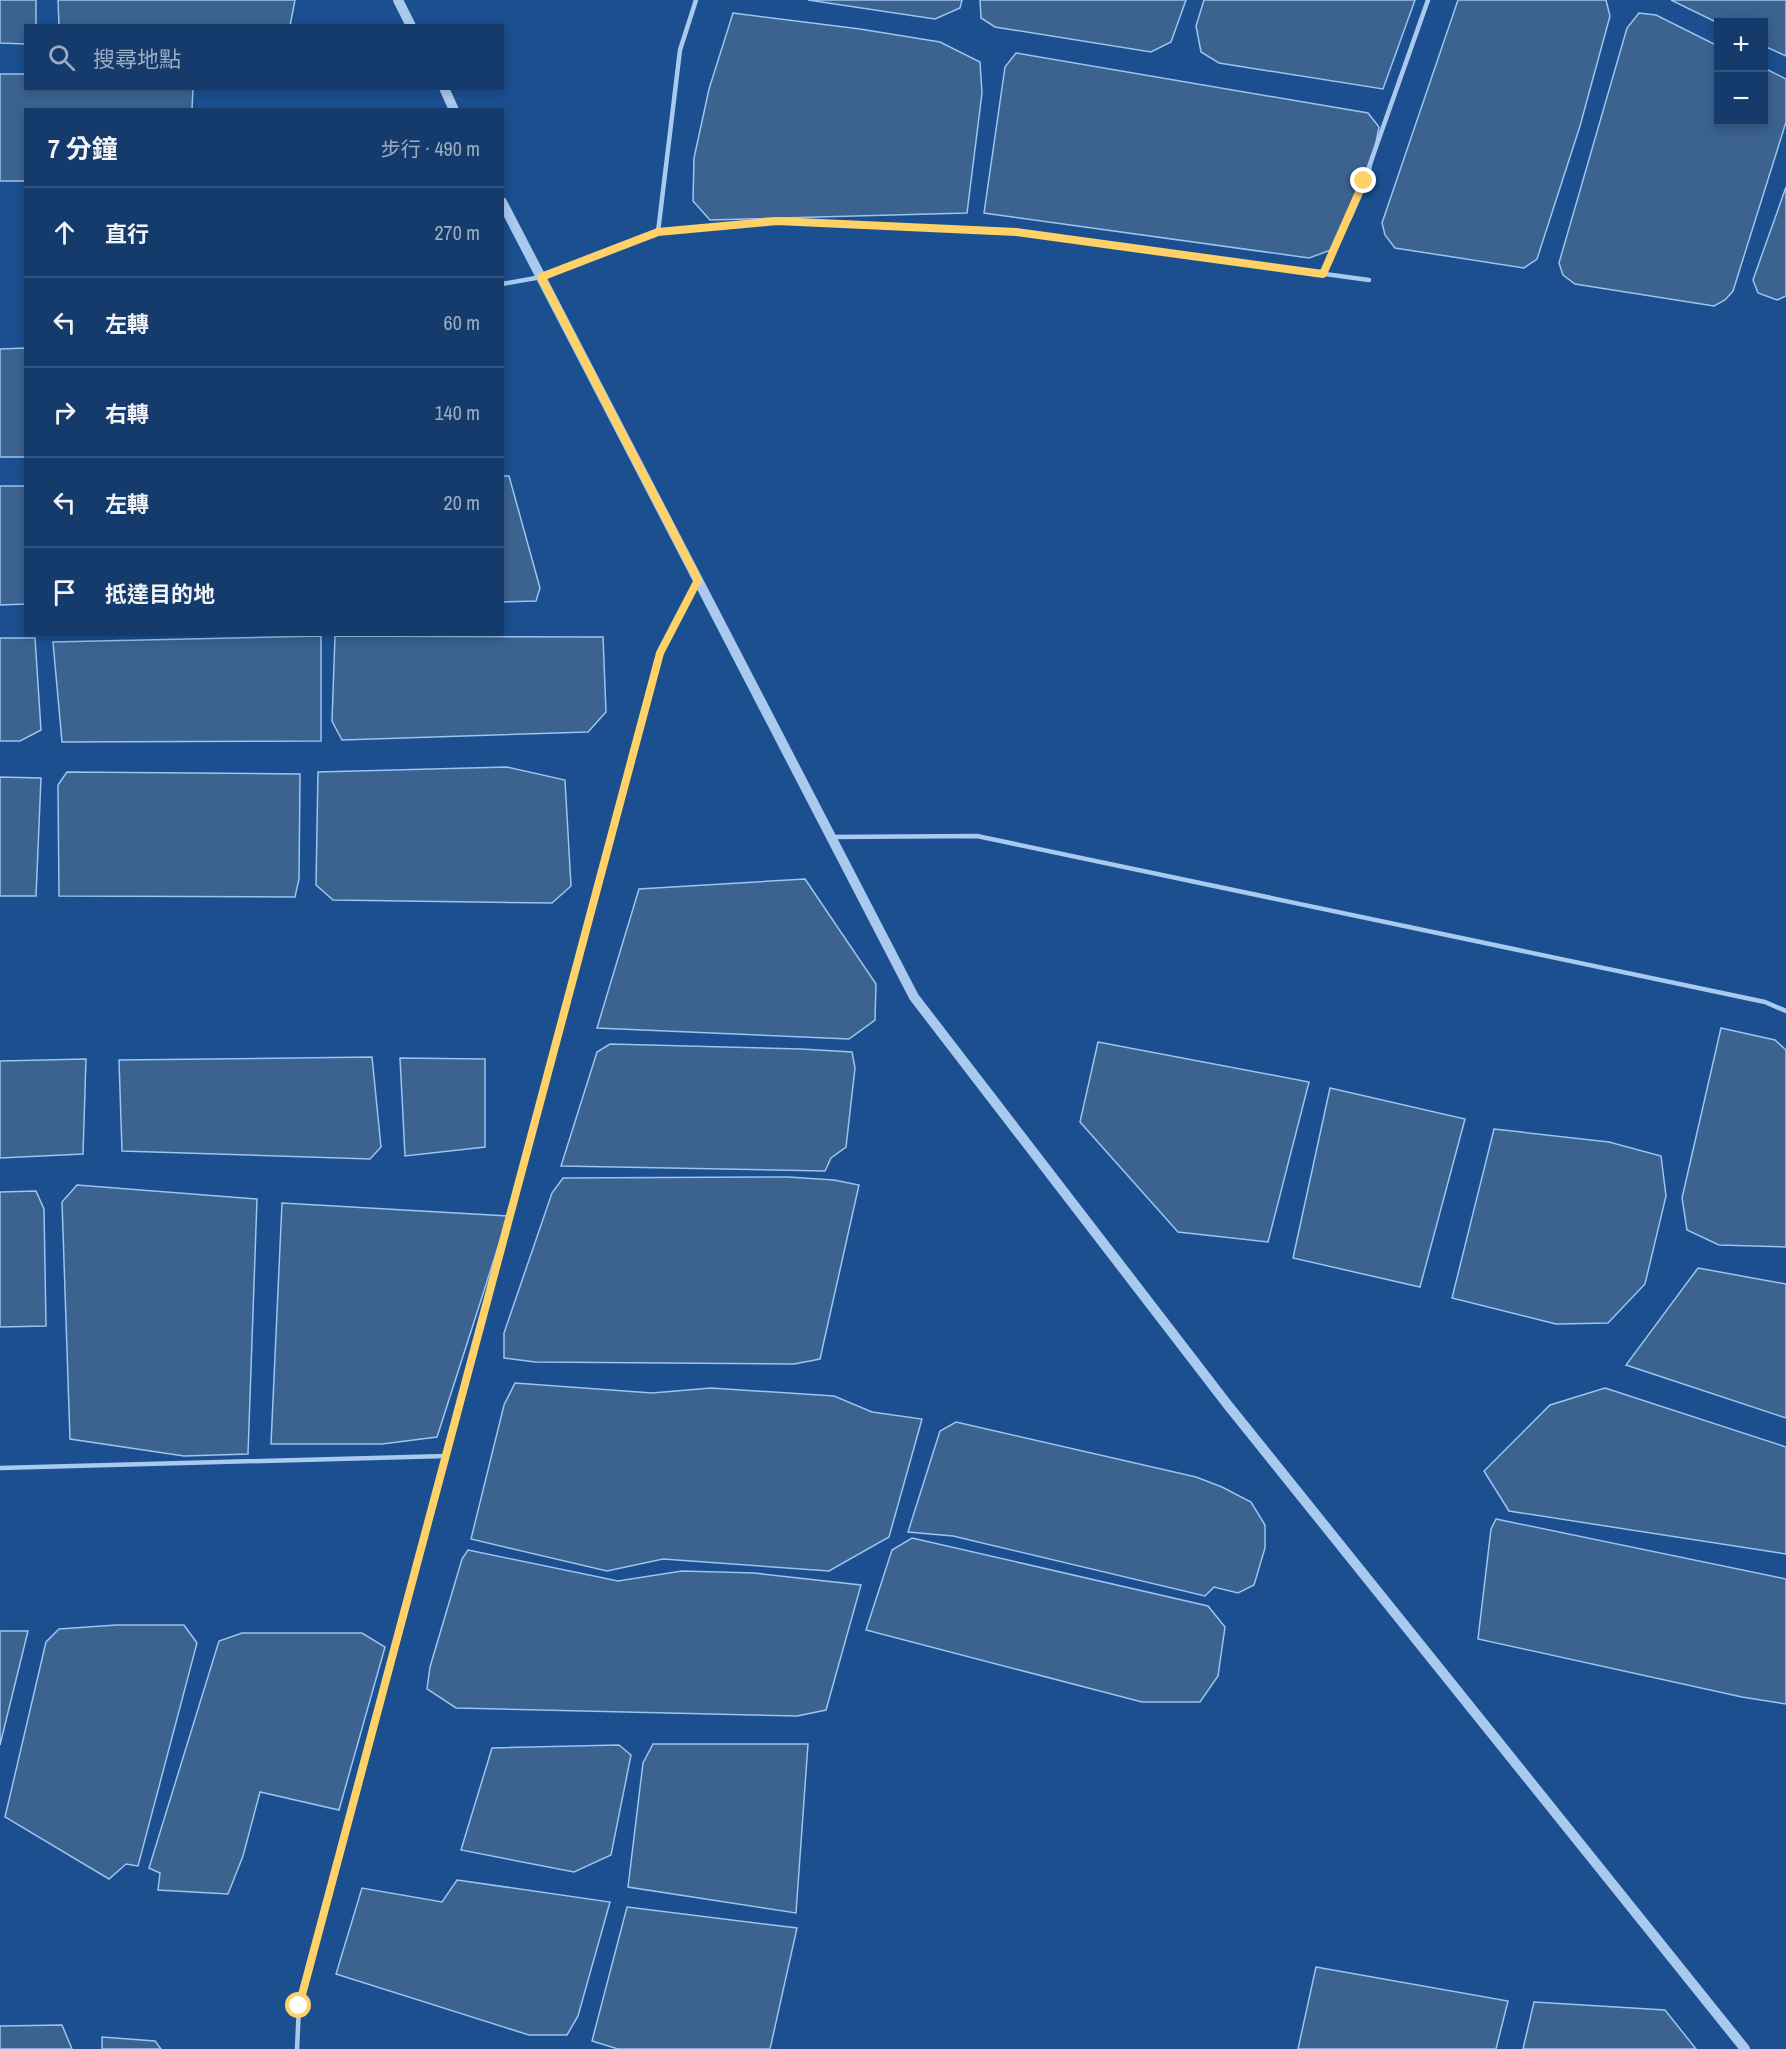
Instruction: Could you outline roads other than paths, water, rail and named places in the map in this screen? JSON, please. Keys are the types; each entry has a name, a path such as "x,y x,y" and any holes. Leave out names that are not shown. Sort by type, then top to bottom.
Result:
{"street":[{"path":"398,0 410,24"},
{"path":"445,90 453,108"},
{"path":"504,206 914,998 1227,1404 1745,2049"}],"lane":[{"path":"658,232 680,50 696,0"},
{"path":"1323,274 1364,181 1428,0"},
{"path":"504,284 541,277 658,232 777,221 1016,232 1369,280"},
{"path":"297,2049 299,2006 660,653 698,580"},
{"path":"831,837 977,836 1754,999 1786,1011"},
{"path":"0,1468 446,1456"}],"water":[{"path":"0,0 36,0 36,24 24,24 24,44 0,43"},
{"path":"58,0 295,0 290,24 59,24"},
{"path":"808,0 962,0 960,8 935,19"},
{"path":"980,0 1186,0 1171,42 1151,52 995,27 981,18"},
{"path":"1204,0 1415,0 1383,89 1219,63 1201,52 1196,26"},
{"path":"1458,0 1606,0 1610,16 1580,126 1537,259 1524,268 1395,248 1385,235 1382,223"},
{"path":"1671,0 1786,0 1786,56 1768,48 1768,18 1714,18 1714,21"},
{"path":"733,13 940,42 980,62 982,93 967,213 710,220 693,201 694,158 709,89"},
{"path":"1639,13 1656,15 1714,44 1714,126 1768,126 1768,70 1786,79 1786,122 1733,291 1725,300 1714,306 1575,284 1563,275 1559,263 1627,28"},
{"path":"1016,53 1368,113 1379,127 1369,178 1351,219 1331,250 1309,258 984,213 1005,67"},
{"path":"0,74 24,74 24,90 193,90 192,108 24,108 24,181 0,181"},
{"path":"1786,187 1786,296 1777,300 1758,293 1753,280"},
{"path":"24,348 24,457 0,457 0,349"},
{"path":"504,476 509,476 540,588 536,601 504,602"},
{"path":"0,486 24,486 24,604 0,605"},
{"path":"321,636 321,741 62,742 53,642"},
{"path":"335,636 603,637 606,712 588,732 342,740 332,721"},
{"path":"0,638 35,638 41,730 20,741 0,741"},
{"path":"507,767 565,780 571,886 552,903 333,900 316,885 318,772"},
{"path":"67,772 300,774 299,879 295,897 59,896 58,785"},
{"path":"0,777 41,778 36,896 0,896"},
{"path":"805,879 876,984 875,1020 849,1039 597,1028 639,889"},
{"path":"1721,1028 1775,1040 1786,1050 1786,1247 1719,1245 1687,1230 1682,1198"},
{"path":"1098,1042 1309,1082 1268,1242 1178,1232 1080,1122"},
{"path":"610,1044 852,1052 855,1068 846,1147 831,1158 825,1171 561,1166 597,1052"},
{"path":"372,1057 381,1147 370,1159 122,1151 119,1060"},
{"path":"400,1058 485,1059 485,1147 405,1156"},
{"path":"86,1059 83,1154 0,1158 0,1061"},
{"path":"1330,1088 1465,1119 1420,1287 1293,1258"},
{"path":"1494,1129 1609,1142 1661,1156 1666,1196 1645,1284 1608,1323 1556,1324 1452,1298"},
{"path":"788,1177 834,1180 859,1185 820,1359 794,1364 535,1362 504,1358 504,1333 552,1193 563,1178"},
{"path":"77,1185 257,1199 248,1454 184,1456 70,1439 62,1202"},
{"path":"36,1191 44,1209 46,1326 0,1327 0,1192"},
{"path":"282,1203 508,1216 437,1437 382,1444 271,1444"},
{"path":"1698,1268 1786,1284 1786,1418 1626,1365"},
{"path":"515,1383 652,1393 711,1388 834,1396 872,1412 922,1419 889,1537 829,1571 663,1559 607,1571 471,1539 504,1405"},
{"path":"1605,1388 1786,1447 1786,1554 1509,1511 1484,1471 1550,1405"},
{"path":"956,1422 1196,1477 1251,1502 1265,1525 1265,1548 1254,1585 1238,1593 1214,1587 1205,1596 953,1536 908,1532 940,1431"},
{"path":"1496,1519 1786,1579 1786,1704 1742,1697 1478,1639 1491,1529"},
{"path":"912,1538 1208,1606 1225,1627 1218,1676 1200,1702 1142,1702 866,1630 892,1550"},
{"path":"468,1550 618,1581 682,1571 754,1573 861,1585 826,1710 797,1716 456,1708 427,1689 430,1667 462,1559"},
{"path":"116,1625 184,1625 197,1643 138,1866 126,1864 109,1879 5,1817 46,1642 59,1629"},
{"path":"0,1631 28,1631 0,1745"},
{"path":"242,1633 362,1633 385,1647 339,1810 260,1792 243,1856 228,1894 158,1890 160,1873 149,1868 219,1641"},
{"path":"653,1744 808,1744 796,1913 628,1887 643,1763"},
{"path":"619,1745 631,1755 611,1855 574,1872 461,1850 492,1748"},
{"path":"457,1880 610,1902 578,2016 567,2035 529,2035 336,1974 362,1888 442,1902"},
{"path":"627,1907 797,1928 770,2049 618,2049 592,2041"},
{"path":"1316,1967 1508,2001 1496,2049 1298,2049"},
{"path":"1534,2002 1665,2010 1696,2049 1523,2049"},
{"path":"62,2025 72,2049 0,2049 0,2026"},
{"path":"102,2037 155,2041 161,2049 102,2049"}]}
